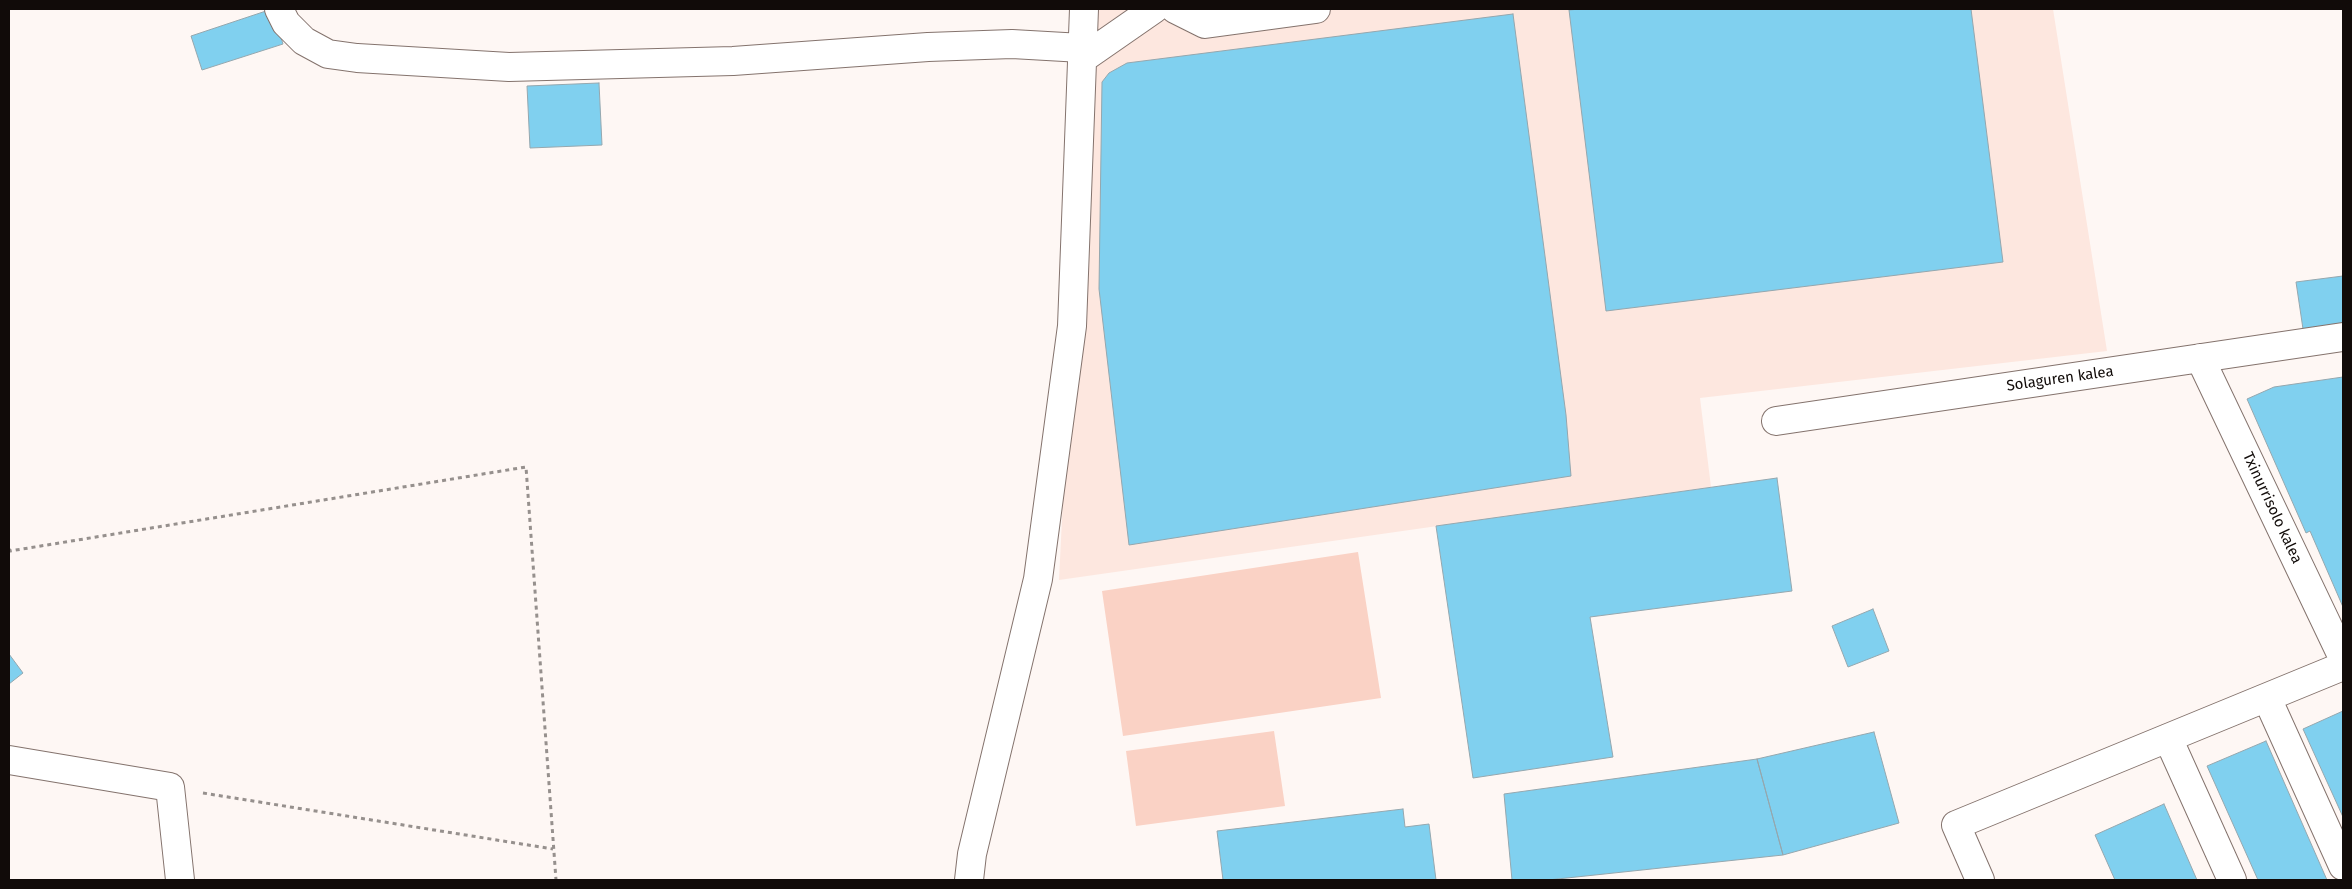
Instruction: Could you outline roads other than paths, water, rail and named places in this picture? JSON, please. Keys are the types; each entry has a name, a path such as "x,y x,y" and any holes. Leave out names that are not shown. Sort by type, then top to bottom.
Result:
{"street":[{"path":"279,9 286,22 304,41 328,54 357,58 509,67 601,66 733,60 928,47 1012,44 1082,53 1154,9"},
{"path":"969,880 972,854 1039,569 1072,326 1084,9"},
{"path":"1175,9 1205,24 1316,9"},
{"name":"Solaguren kalea","path":"1776,421 2343,337"},
{"name":"Txinurrisolo kalea","path":"2200,358 2343,658"},
{"path":"1980,880 1956,825 2343,666"},
{"path":"2267,698 2343,866"},
{"path":"2168,738 2232,880"},
{"path":"9,760 170,787 180,880"}]}
